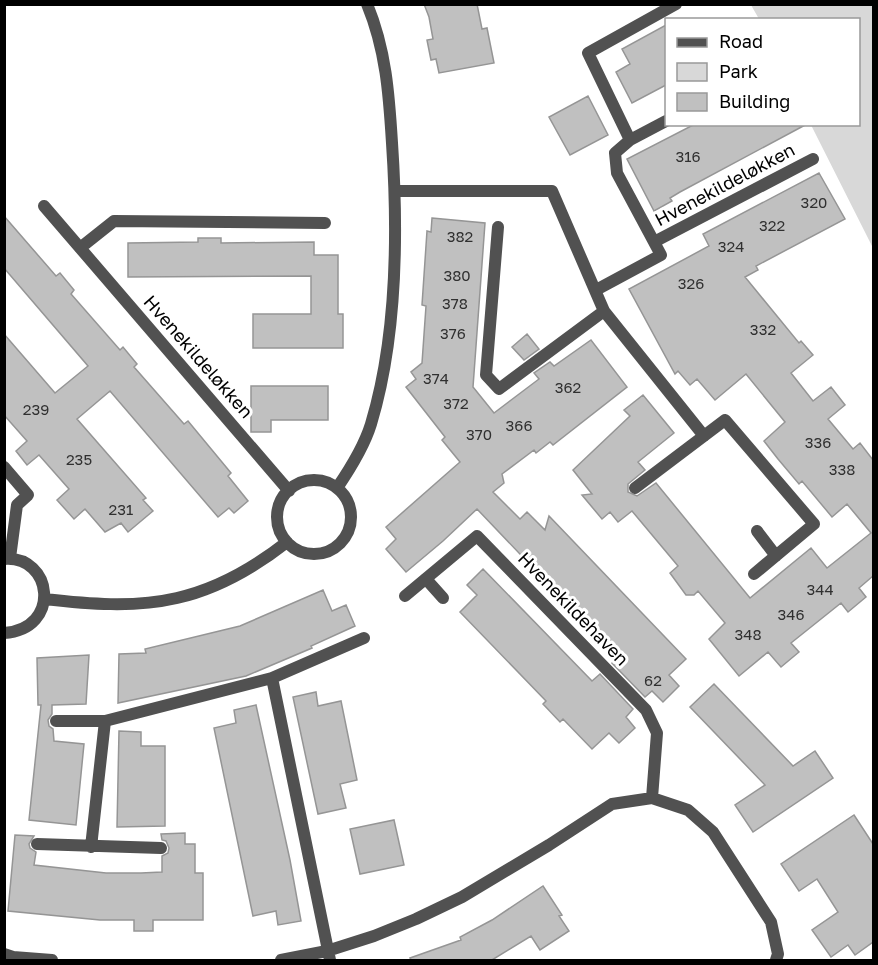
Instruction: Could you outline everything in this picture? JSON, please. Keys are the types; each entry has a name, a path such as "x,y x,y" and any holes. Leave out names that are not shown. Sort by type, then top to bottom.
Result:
{"street":[{"path":"337,488 371,427 382,382 393,293 395,191 388,83 378,32 367,4"},
{"path":"665,122 630,140 588,53 676,4"},
{"name":"Hvenekildeløkken","path":"596,290 661,255 617,173 615,153 630,140"},
{"name":"Hvenekildeløkken","path":"654,242 813,159"},
{"path":"395,191 552,192 604,311 704,436"},
{"name":"Hvenekildeløkken","path":"44,206 289,491"},
{"path":"80,248 114,221 325,223"},
{"path":"498,227 486,375 499,389 604,311"},
{"path":"635,488 725,420 814,524 754,574"},
{"path":"4,467 28,495 17,505 8,558 22,561 32,567 44,587 45,599 42,610 27,627 16,632 4,633"},
{"path":"307,481 328,483 337,488 349,506 351,517 350,528 345,538 328,552 317,554 295,549 286,542 280,532 278,510 289,491 307,481"},
{"path":"757,531 776,556"},
{"name":"Hvenekildehaven","path":"405,596 477,536 646,710 657,733 652,798"},
{"path":"45,599 80,603 134,604 178,598 221,583 263,561 286,542"},
{"path":"426,579 443,598"},
{"path":"56,721 105,721 272,678 364,638"},
{"path":"272,678 329,956"},
{"path":"91,847 105,721"},
{"path":"281,960 329,956 385,932 462,897 612,804 652,798 687,810 713,832 771,922 776,960"},
{"path":"38,844 161,848"},
{"path":"4,954 13,957 52,960"}],"green space":[{"path":"751,5 871,5 874,9 873,248 812,126 860,126 860,18 758,18"}],"building":[{"path":"424,4 477,4 482,29 487,28 494,63 439,73 436,59 431,60 427,40 433,39"},
{"path":"665,26 665,86 632,103 616,72 630,64 622,49"},
{"path":"588,96 608,135 570,155 549,117"},
{"path":"691,126 803,126 680,192 670,198 672,201 654,211 627,159"},
{"path":"819,173 845,219 756,266 758,270 745,277 799,343 801,341 813,355 791,373 813,401 831,387 845,405 828,419 853,449 860,443 873,460 873,576 859,588 866,597 848,612 841,603 791,643 799,652 781,667 768,652 739,676 709,639 725,623 698,591 694,595 686,595 670,573 678,566 632,511 618,522 610,512 602,519 582,495 592,494 573,470 630,416 624,410 643,395 674,433 638,462 645,470 628,484 628,492 637,496 656,483 750,598 811,548 827,568 871,533 847,504 832,517 802,481 799,484 778,459 764,441 785,422 746,374 715,400 697,379 690,385 678,371 675,374 629,289 709,246 703,234"},
{"path":"4,216 56,276 60,273 74,290 71,294 120,350 123,347 137,364 134,367 184,424 188,421 231,473 228,476 248,501 234,513 229,508 218,517 110,391 77,419 146,498 143,500 153,511 128,532 121,523 105,532 85,509 74,519 57,500 69,489 39,455 27,465 16,451 27,441 4,415 4,334 55,393 88,366 4,268"},
{"path":"432,218 485,223 473,387 494,413 539,379 534,373 550,362 554,366 591,340 627,387 553,445 550,442 536,453 534,450 502,474 504,483 493,492 520,519 527,512 545,530 549,516 686,659 669,675 679,686 663,702 652,691 645,697 612,663 619,658 477,509 406,572 386,549 396,539 386,527 460,462 442,440 445,437 406,387 416,379 411,372 422,363 426,306 422,305 427,231 431,232"},
{"path":"198,238 221,238 221,243 314,242 314,255 338,255 338,314 343,314 343,348 253,348 253,314 311,314 311,276 128,277 128,243 198,242"},
{"path":"527,334 539,349 524,360 512,347"},
{"path":"251,386 328,386 328,420 271,420 271,432 251,432"},
{"path":"483,569 592,681 600,674 633,709 626,717 635,728 619,743 609,733 592,749 563,719 560,722 543,704 546,701 460,612 477,595 467,585"},
{"path":"323,590 332,611 346,605 355,626 311,646 312,648 246,676 118,703 119,654 146,653 145,649 240,626"},
{"path":"89,655 86,704 52,705 52,714 48,720 49,726 53,729 54,741 84,744 76,825 29,820 41,705 38,705 37,658"},
{"path":"714,684 793,766 815,751 833,778 753,832 735,805 765,785 690,707"},
{"path":"316,692 318,706 341,701 357,780 340,784 346,808 318,814 293,697"},
{"path":"256,705 301,921 278,925 276,911 253,916 214,728 236,723 234,710"},
{"path":"119,731 141,732 141,746 165,746 165,826 117,827"},
{"path":"854,815 873,844 873,942 855,955 848,945 831,957 812,930 838,912 817,879 799,891 781,864"},
{"path":"394,820 404,865 360,874 350,829"},
{"path":"185,833 185,844 195,844 195,873 203,873 203,920 153,920 153,931 134,931 134,920 100,920 8,911 15,835 34,836 29,844 30,848 36,852 34,865 106,873 141,873 162,872 162,856 168,853 169,848 166,841 162,840 161,834"},
{"path":"543,886 562,915 559,916 569,931 540,950 531,936 492,960 411,960 410,958 461,940 460,937 492,920"}]}
